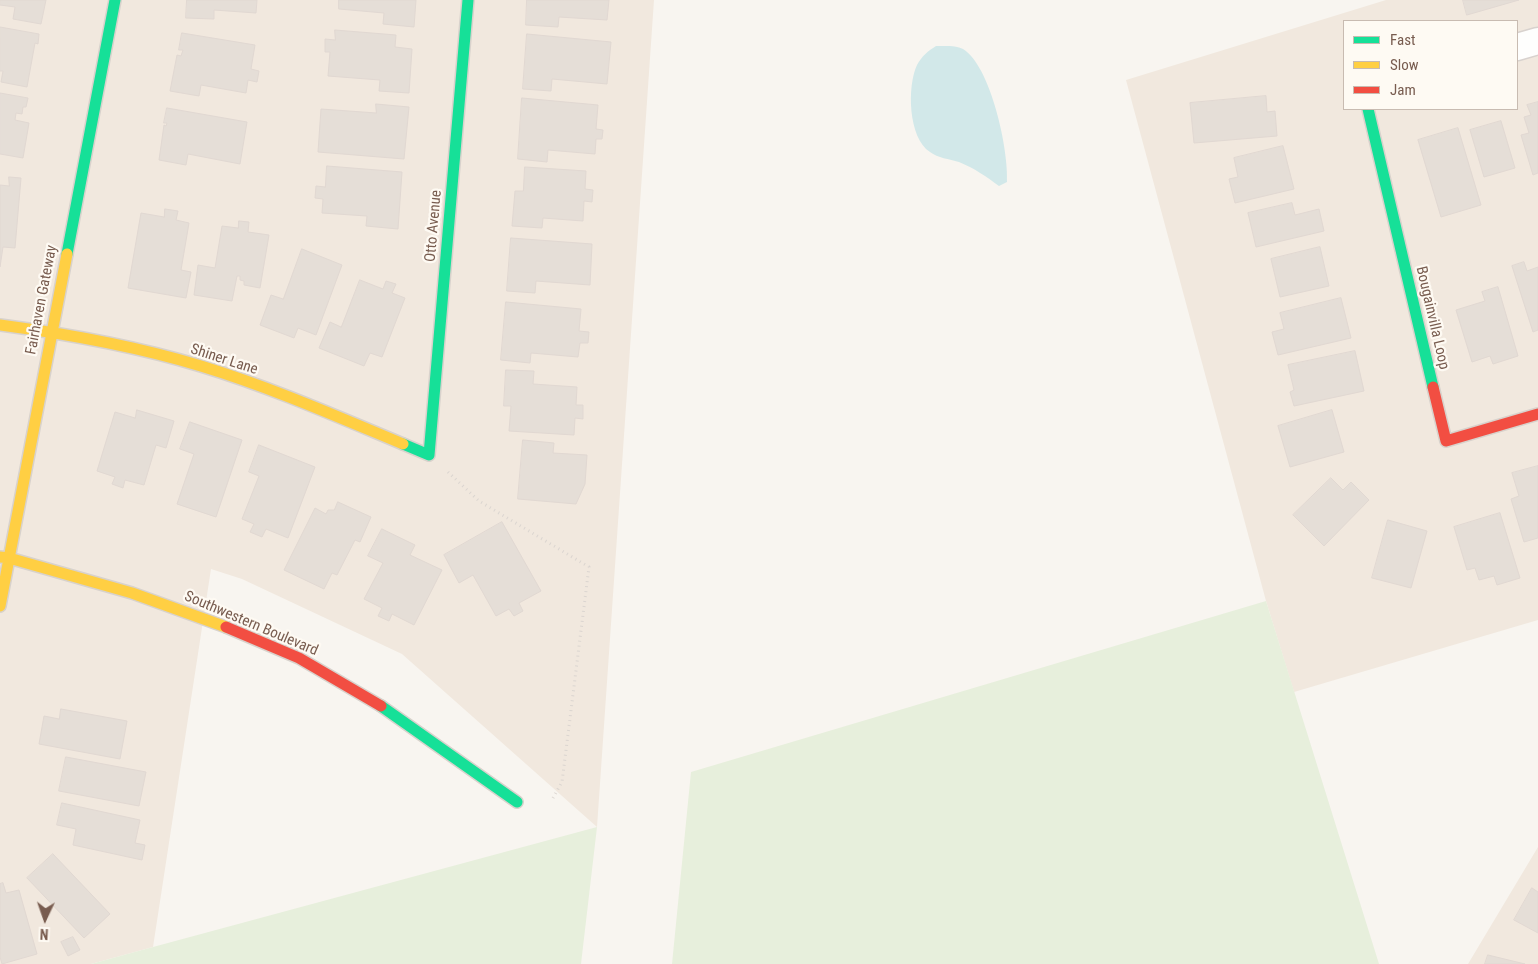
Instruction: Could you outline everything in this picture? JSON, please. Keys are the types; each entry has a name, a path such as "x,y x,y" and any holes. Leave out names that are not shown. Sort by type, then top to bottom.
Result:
{"street":[{"name":"Fairhaven Gateway","path":"0,606 4,558 51,332 115,0"},
{"name":"Otto Avenue","path":"429,455 468,0"},
{"path":"1518,48 1538,41"},
{"name":"Bougainvilla Loop","path":"1368,110 1446,441 1538,414"},
{"name":"Shiner Lane","path":"0,325 51,332 134,348 228,375 310,406 429,455"},
{"name":"Southwestern Boulevard","path":"4,558 132,593 202,618 299,658 370,698 517,802"}],"path":[{"path":"429,455 479,500 589,567 562,782 553,798"}],"shaded area":[{"path":"0,0 654,0 597,827 402,654 242,579 211,569 153,947 91,964 0,964"},
{"path":"1386,0 1538,0 1538,620 1294,692 1266,601 1126,80"},
{"path":"936,46 953,46 963,49 973,58 990,90 1001,131 1007,168 1007,182 999,186 965,164 933,154 923,145 917,135 911,98 914,74 921,59"},
{"path":"1538,847 1538,964 1468,964"}],"green space":[{"path":"1266,601 1379,964 672,964 691,772"},
{"path":"597,827 581,964 91,964 153,947"}],"building":[{"path":"0,0 46,0 41,24 13,19 15,7 0,5"},
{"path":"187,0 257,0 256,13 214,10 214,19 186,18"},
{"path":"339,0 416,0 414,27 383,24 384,13 339,9"},
{"path":"527,0 609,0 607,20 559,17 558,27 526,25"},
{"path":"1463,0 1519,0 1467,15"},
{"path":"0,27 39,34 38,44 35,43 27,87 1,82 3,71 0,71"},
{"path":"335,30 396,35 395,47 412,49 409,93 379,91 380,80 328,76 330,52 325,52 325,39 335,40"},
{"path":"182,33 255,45 251,69 259,71 257,82 248,80 246,93 201,85 199,96 170,91 177,55 181,56 183,50 179,50"},
{"path":"527,34 611,42 607,84 552,79 551,91 523,89"},
{"path":"0,93 28,98 26,107 23,107 22,114 16,113 15,120 29,123 23,158 0,154"},
{"path":"1266,96 1267,112 1275,111 1277,136 1194,143 1190,103"},
{"path":"522,98 598,105 596,129 603,130 602,139 596,139 595,154 548,150 547,162 518,159"},
{"path":"1538,102 1538,173 1533,175 1521,135 1529,133 1524,117 1531,115 1527,105"},
{"path":"376,104 409,107 404,159 318,152 321,109 376,113"},
{"path":"167,108 247,122 240,164 188,154 186,165 159,160 164,125 166,126 167,123 164,123"},
{"path":"1501,121 1515,168 1484,177 1470,130"},
{"path":"1458,128 1481,205 1441,217 1418,140"},
{"path":"1283,146 1294,189 1235,203 1229,179 1238,177 1234,158"},
{"path":"327,166 402,172 398,229 366,226 367,216 322,213 323,199 315,198 316,186 325,187"},
{"path":"525,167 586,171 585,189 593,190 592,202 584,201 583,221 543,218 542,228 512,226 515,191 523,191"},
{"path":"9,177 21,178 15,248 3,247 0,267 0,185 9,186"},
{"path":"1292,203 1295,215 1319,209 1324,231 1256,247 1248,213"},
{"path":"165,209 178,211 176,220 189,223 181,270 191,272 186,298 128,288 141,213 164,217"},
{"path":"239,221 249,222 248,232 269,235 260,288 244,285 244,281 240,280 240,276 237,276 232,301 194,295 198,265 215,268 222,226 238,228"},
{"path":"511,238 592,244 590,285 536,281 535,293 507,291"},
{"path":"1320,247 1329,286 1280,297 1271,259"},
{"path":"302,249 342,265 316,335 298,328 294,338 260,325 271,295 283,299"},
{"path":"1524,262 1527,271 1538,267 1538,330 1533,332 1512,266"},
{"path":"360,280 383,289 386,281 396,284 392,293 405,298 382,357 370,353 364,366 319,348 330,322 341,327"},
{"path":"1498,287 1518,356 1493,364 1490,356 1472,362 1456,310 1485,301 1482,292"},
{"path":"1341,298 1351,338 1278,355 1272,332 1284,329 1280,313"},
{"path":"506,302 581,309 579,331 589,332 588,343 580,343 578,357 531,353 530,363 501,360"},
{"path":"1355,351 1364,391 1294,406 1290,392 1294,390 1288,365"},
{"path":"506,370 534,371 533,384 577,387 576,405 583,405 583,419 575,418 574,435 509,431 511,406 504,406"},
{"path":"137,410 174,421 166,448 156,445 144,485 125,480 123,488 112,484 115,477 97,471 115,412 135,418"},
{"path":"1332,410 1344,452 1290,467 1278,426"},
{"path":"190,422 242,440 216,517 177,504 194,454 180,449"},
{"path":"523,440 554,443 553,453 587,455 585,484 576,504 518,499"},
{"path":"259,445 315,467 288,538 266,529 262,537 250,532 254,524 242,519 259,476 249,472"},
{"path":"1538,466 1538,538 1524,542 1511,499 1519,496 1512,473"},
{"path":"1331,478 1343,490 1351,482 1369,500 1324,546 1293,515"},
{"path":"338,502 371,517 360,542 355,540 337,575 332,573 324,589 284,570 315,508 326,514 328,510 334,510"},
{"path":"1500,513 1520,578 1497,585 1494,576 1479,580 1475,568 1467,570 1454,527"},
{"path":"1388,520 1427,531 1411,588 1372,578"},
{"path":"502,522 541,591 519,603 523,611 514,616 509,609 496,616 473,575 459,583 444,555"},
{"path":"382,529 415,545 410,555 442,570 414,625 392,614 389,621 378,616 382,608 364,599 383,563 368,556"},
{"path":"61,709 127,721 120,759 39,744 44,716 59,719"},
{"path":"66,757 146,772 139,806 59,791"},
{"path":"62,803 140,820 135,843 145,845 142,860 73,845 76,829 57,825"},
{"path":"53,854 110,914 84,938 27,878"},
{"path":"3,883 6,893 19,890 37,954 2,964 0,957 0,884"},
{"path":"1532,888 1538,892 1538,933 1514,920"},
{"path":"73,937 80,950 68,956 61,942"},
{"path":"1488,955 1525,964 1485,964"}],"traffic: fast":[{"path":"67,254 115,0"},
{"path":"403,444 429,455 468,0"},
{"path":"1368,110 1433,387"},
{"path":"381,706 517,802"}],"traffic: slow":[{"path":"0,606 67,254"},
{"path":"0,325 101,341 201,366 278,393 403,444"},
{"path":"0,557 132,593 226,627"}],"traffic: jam":[{"path":"1433,387 1446,441 1538,414"},
{"path":"226,627 299,658 381,706"}]}
